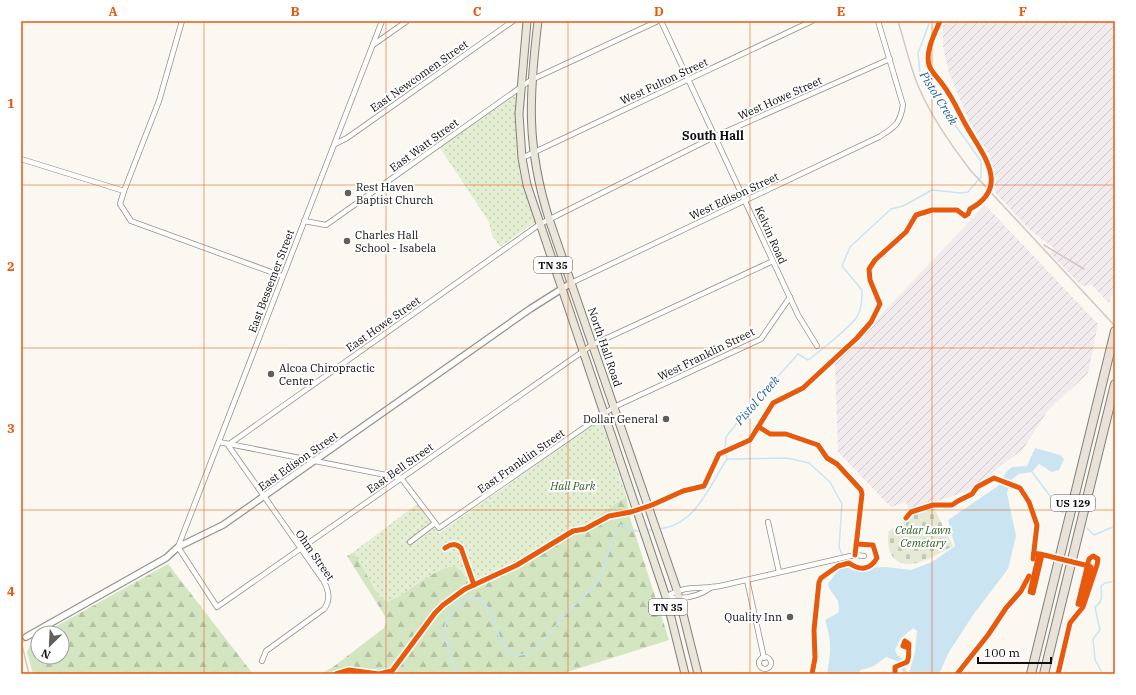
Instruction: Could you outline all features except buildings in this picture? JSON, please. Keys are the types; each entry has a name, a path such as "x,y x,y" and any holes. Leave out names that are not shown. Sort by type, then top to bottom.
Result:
{"highway":[{"name":"US 129","path":"1031,674 1115,331"},
{"name":"US 129","path":"1044,674 1115,384"}],"main road":[{"name":"North Hall Road","path":"527,21 520,88 519,114 522,158 527,185 666,597 685,674"},
{"name":"North Hall Road","path":"538,21 531,80 530,119 533,153 538,180 549,219 680,599 698,674"}],"street":[{"path":"182,21 159,101 120,204 131,221 282,276"},
{"name":"East Bessemer Street","path":"178,547 382,21"},
{"path":"372,45 408,21"},
{"name":"East Newcomen Street","path":"335,144 347,138 513,21"},
{"name":"East Watt Street","path":"304,221 326,225 531,80 658,21"},
{"name":"Kelvin Road","path":"661,21 746,200 798,315 817,346"},
{"name":"West Fulton Street","path":"522,158 812,21"},
{"path":"878,21 890,59"},
{"name":"West Edison Street","path":"571,283 879,137 893,128 901,119 903,105 890,59"},
{"name":"West Howe Street","path":"549,219 716,136 890,59"},
{"path":"21,159 124,191"},
{"name":"East Howe Street","path":"228,445 549,219"},
{"name":"East Bell Street","path":"178,547 217,607 592,345 773,261"},
{"name":"East Edison Street","path":"26,638 166,558 178,547 186,545 223,525 561,288 571,283"},
{"name":"West Franklin Street","path":"614,407 761,339 790,297"},
{"name":"East Franklin Street","path":"436,523 439,528 614,407"},
{"path":"219,442 401,478 436,523 410,542"},
{"name":"Ohm Street","path":"228,445 326,586 329,598 328,604 318,615 266,651 262,661"},
{"path":"768,522 779,572"},
{"path":"666,597 677,590 701,586 712,587 848,557 864,556"},
{"path":"746,580 764,658"},
{"path":"666,597 680,599 705,592 712,587"},
{"path":"764,658 769,659 771,662 770,668 767,672 760,665 760,661 764,658"}],"shaded area":[{"path":"951,21 1115,21 1115,285 1109,303 1092,285 1082,286 1051,254 1054,248 1031,231 995,192 995,176 990,156 969,121 948,70 943,46 943,26"},
{"path":"985,205 1098,324 1088,373 1048,410 1023,449 968,491 909,510 906,502 891,507 838,452 835,363"}],"green space":[{"path":"514,96 517,97 516,113 520,160 526,191 535,222 500,247 492,235 489,222 440,148"},
{"name":"Hall Park","path":"597,423 603,426 626,496 590,522 567,531 506,567 469,584 462,571 454,566 436,572 396,598 387,602 379,596 355,554 352,553 417,504 439,533"},
{"path":"626,496 630,518 669,640 561,674 320,674 333,667 384,628 386,622 385,616 347,556 352,553 355,554 378,594 387,602 396,598 436,572 454,566 462,571 469,584 506,567 567,531 590,522"},
{"name":"Cedar Lawn Cemetary","path":"933,506 953,546 929,559 920,562 911,564 895,560 889,550 889,531 909,519 911,514"},
{"path":"168,564 253,674 33,674 31,665 70,665 70,625 58,625"},
{"path":"30,646 30,663 27,652"}],"water":[{"path":"1035,448 1060,455 1064,459 1059,470 1052,472 1039,464 1032,472 1019,474 1011,480 1007,493 1016,536 1008,569 973,615 949,652 939,674 904,674 897,661 886,657 874,666 861,670 858,674 827,674 830,647 829,634 825,620 838,613 839,609 838,601 828,584 839,569 838,566 849,563 858,568 885,567 911,570 932,562 955,546 948,520 998,486 1007,471 1012,467 1027,466","holes":["913,628 917,631 915,652 909,674 905,669 903,659 897,655 895,650 901,638"]}],"waterway":[{"name":"Pistol Creek","path":"658,529 671,526 682,521 692,513 700,503 727,459 725,448 726,437 744,414 798,354 808,360 841,333 857,317 861,307 862,290 842,266 850,247 891,209 903,206 932,190 961,193 968,192 981,177 981,161 945,111 940,95 920,73 918,53 930,21"},
{"path":"727,459 787,458 809,463 830,482 842,504 839,547 846,564"},
{"path":"1032,472 1063,513"},
{"name":"Pistol Creek","path":"457,674 449,650 445,630 447,620 451,612 460,604 473,597 482,602 492,615 503,645 508,651 516,655 524,654 541,642 568,611 597,583 604,569 610,546 621,525 636,531 640,531"},
{"path":"1087,528 1094,535 1115,526"},
{"name":"Pistol Creek","path":"646,530 654,530"},
{"path":"1103,674 1095,660 1093,639 1100,630 1095,607 1101,601 1101,586 1105,583 1115,581"}],"tunnel":[{"path":"21,641 26,637"}],"railway":[{"path":"898,21 919,88 936,121 956,151 971,171 1115,326"},
{"path":"1044,245 1084,269"},
{"path":"21,641 29,674"}],"cycle path":[{"path":"336,674 349,670 379,674 392,671 435,613 443,605 465,589 517,565 573,531 585,529 609,516 631,512 652,505 683,491 704,486 719,454 750,440 773,403 803,388 857,338 871,322 880,304 870,280 869,269 875,260 906,232 916,215 932,210 957,210 965,216 968,214 970,209 982,200 989,191 991,181 990,170 986,159 950,95 933,73 929,65 929,48 940,21"},
{"path":"759,427 770,434 786,434 818,445 827,458 837,464 861,490 862,494 855,555"},
{"path":"906,518 911,512 933,505 952,505 972,494 977,487 994,478 1020,488 1029,502 1037,525 1033,559"},
{"path":"812,674 815,658 814,630 819,582 821,578 838,566 849,563 853,566 864,568 871,565 877,558 873,545 856,544"},
{"path":"445,548 453,545 457,545 461,548 474,585"},
{"path":"1034,553 1042,555 1033,593 1030,592 1039,554 1040,554 1089,566 1091,567 1082,605 1078,604 1089,559 1093,556 1098,559 1083,607 1070,623 1058,674"},
{"path":"957,674 988,635 1006,608 1021,591 1029,576"},
{"path":"895,674 895,667 907,662 908,660 909,644 905,641 903,646 908,648"}],"place":[{"name":"Rest Haven Baptist Church","path":"348,193"},
{"name":"Charles Hall School - Isabela","path":"347,241"},
{"name":"Alcoa Chiropractic Center","path":"271,374"},
{"name":"Dollar General","path":"666,419"},
{"name":"Quality Inn","path":"790,617"}],"district":[{"name":"South Hall","path":"713,135"}]}
